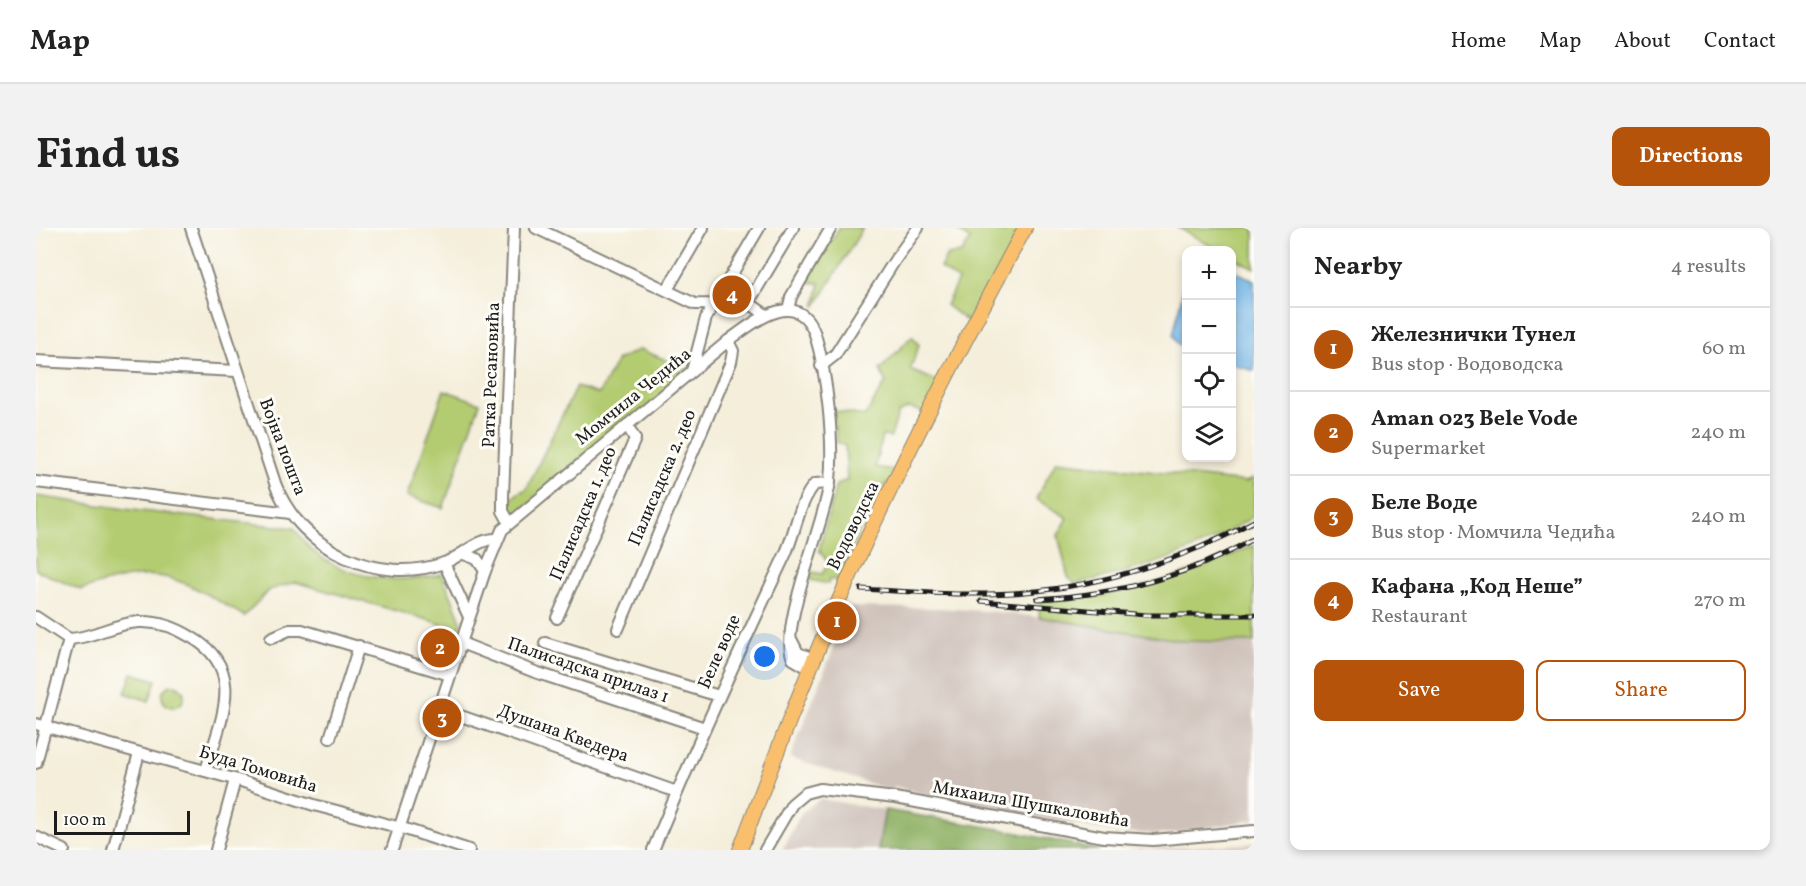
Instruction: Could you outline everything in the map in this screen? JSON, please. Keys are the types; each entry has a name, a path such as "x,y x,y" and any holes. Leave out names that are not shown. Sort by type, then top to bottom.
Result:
{"main road":[{"name":"Водоводска","path":"740,850 812,664 858,559 942,383 1025,228"}],"street":[{"name":"Војна пошта","path":"191,228 276,486 291,513 322,544 344,557 400,570 444,563 483,542 497,539"},
{"name":"Ратка Ресановића","path":"509,522 503,511 503,496 514,228"},
{"path":"536,228 555,232 695,304 747,305 757,307 766,315"},
{"path":"667,290 703,228"},
{"path":"692,371 702,327 759,228"},
{"path":"747,305 794,228"},
{"path":"812,664 793,659 790,653 790,638 830,483 832,449 821,366 813,327 799,314 788,310 791,297 831,228"},
{"path":"821,366 835,355 886,272 918,228"},
{"name":"Момчила Чедића","path":"392,850 485,571 497,539 509,522 728,341 766,315 788,310"},
{"name":"Палисадска 2. део","path":"618,629 730,362 733,351 728,341"},
{"path":"36,361 237,371"},
{"name":"Палисадска 1. део","path":"557,618 635,439 627,424"},
{"path":"36,482 291,513"},
{"name":"Беле воде","path":"653,850 718,696 793,537 808,495 815,484 830,483"},
{"path":"464,554 477,559 485,571"},
{"path":"444,563 469,617"},
{"path":"36,617 69,639 124,624 156,622 177,629 208,649 225,675 227,696 206,771"},
{"path":"271,638 289,630 302,630 450,675"},
{"path":"36,762 41,725 69,639"},
{"name":"Палисадска прилаз 1","path":"460,643 536,672 705,728"},
{"path":"545,643 718,696"},
{"path":"330,738 359,646"},
{"name":"Душана Кведера","path":"438,708 677,792"},
{"name":"Буда Томовића","path":"41,725 398,827 469,850"},
{"path":"113,850 139,753"},
{"path":"216,850 235,780"},
{"name":"Михаила Шушкаловића","path":"765,850 792,804 805,793 826,789 895,798 1104,837 1153,840 1254,831"},
{"path":"36,837 64,850"}],"shaded area":[{"path":"850,607 939,608 997,612 1093,624 1184,641 1254,642 1254,820 1165,834 1118,832 964,805 894,786 893,791 790,758"},
{"path":"820,799 885,810 878,850 782,850 802,812"},
{"path":"1254,843 1254,850 1127,850 1212,846"}],"green space":[{"path":"839,228 863,228 815,307 820,283 806,282"},
{"path":"954,228 982,228 1005,232 1006,228 1025,228 973,326 946,305 958,280 940,268 947,255 962,253 970,240"},
{"path":"1179,228 1254,228 1254,268 1236,259 1236,246 1211,246"},
{"path":"912,336 919,345 910,370 942,383 928,413 908,408 898,413 891,437 882,436 875,467 901,471 893,486 886,483 869,507 843,575 838,581 830,579 828,584 810,580 811,572 822,574 828,563 819,550 836,485 847,480 845,446 837,442 833,411 865,416 886,382 880,370"},
{"path":"640,349 692,371 509,522 503,505 521,491 526,490 576,387 599,394 617,360"},
{"path":"444,390 480,403 443,508 407,496"},
{"path":"1056,461 1246,482 1254,478 1254,516 1211,541 1168,559 1075,584 1068,577 1058,535 1068,518 1036,499"},
{"path":"36,496 132,510 294,528 309,548 341,568 357,573 391,579 442,574 462,623 453,638 442,624 295,582 269,590 244,616 200,591 166,578 130,577 81,590 36,570"},
{"path":"1254,545 1254,642 1184,641 1039,617 1040,601 1124,591 1202,567"},
{"path":"132,673 156,680 149,701 125,693"},
{"path":"173,685 181,688 184,696 181,704 173,707 165,704 162,696 165,688"},
{"path":"885,810 1000,829 1099,850 878,850"}],"water":[{"path":"1236,272 1254,280 1254,371 1236,365"},
{"path":"1182,295 1182,346 1177,343 1173,335"}],"railway":[{"path":"861,589 984,594 1025,592 1084,584 1172,558 1201,547 1254,521"},
{"path":"1037,599 1093,593 1149,582 1203,563 1254,538"},
{"path":"981,601 1146,615 1254,615"}],"place":[{"name":"Кафана „Код Неше”","path":"732,295"},
{"name":"Железнички Тунел","path":"837,621"},
{"name":"Aman 023 Bele Vode","path":"440,648"},
{"name":"Беле Воде","path":"442,718"}]}
